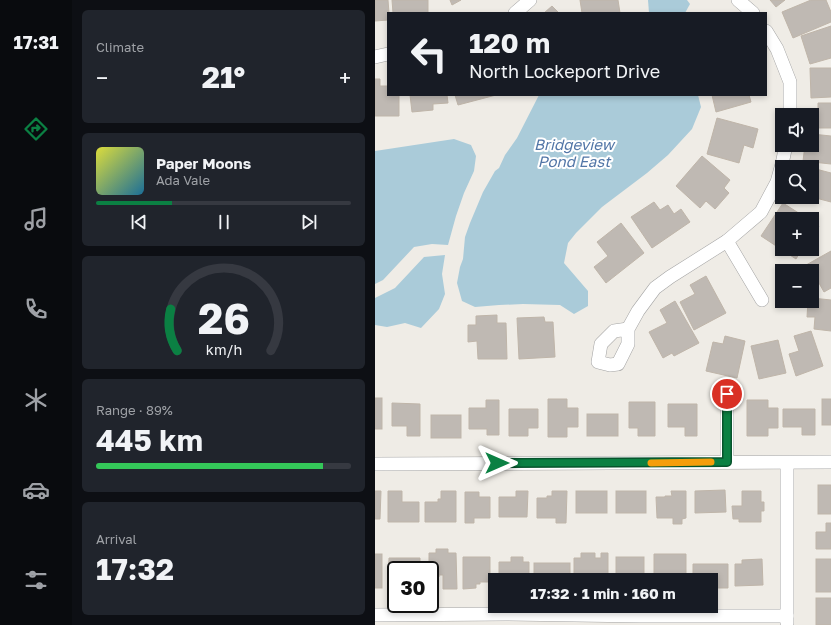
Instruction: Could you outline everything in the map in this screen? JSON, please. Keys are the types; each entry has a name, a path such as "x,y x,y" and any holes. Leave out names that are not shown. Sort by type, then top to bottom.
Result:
{"street":[{"path":"516,12 530,0"},
{"path":"737,0 752,12"},
{"path":"767,34 777,49 790,82 790,108"},
{"path":"375,57 387,54"},
{"path":"628,329 638,311 655,288 727,241 761,212 777,182 784,152"},
{"path":"727,241 762,300"},
{"path":"727,394 727,462"},
{"path":"375,464 831,462"},
{"path":"375,615 507,619 787,620 787,463"}],"water":[{"path":"648,0 687,0 690,4 686,12 649,12"},
{"name":"Bridgeview Pond East","path":"538,96 698,96 701,107 692,129 668,155 602,207 568,243 564,263 588,291 588,306 574,314 560,305 523,304 475,307 462,301 457,283 463,259 465,237 483,192 517,138"},
{"path":"454,139 471,145 476,156 474,171 464,193 448,245 432,244 414,247 383,280 375,284 375,151"},
{"path":"445,255 442,274 445,294 439,309 421,328 405,323 387,327 375,325 375,298 395,288 424,257"}],"building":[{"path":"375,0 388,0 389,12 387,12 387,20 375,21"},
{"path":"392,0 428,0 428,12 393,12"},
{"path":"450,0 461,0 452,5"},
{"path":"580,0 618,0 620,12 582,12"},
{"path":"770,0 785,0 776,7"},
{"path":"811,0 826,0 831,12 831,22 793,38 782,12"},
{"path":"552,6 558,12 545,12"},
{"path":"831,26 831,58 810,64 801,36"},
{"path":"810,68 831,68 831,97 811,98"},
{"path":"375,79 380,79 380,86 387,86 387,96 399,96 399,116 375,116"},
{"path":"410,96 447,96 448,103 433,104 433,110 412,112"},
{"path":"455,96 492,96 458,105"},
{"path":"712,96 749,96 751,102 716,112"},
{"path":"818,103 831,103 831,128 819,128"},
{"path":"717,118 758,129 753,148 744,145 739,163 707,154"},
{"path":"819,135 831,136 831,164 819,163 819,160 803,160 804,152 819,152"},
{"path":"702,156 730,180 724,188 729,193 715,209 706,201 700,208 676,186"},
{"path":"819,170 831,173 831,202 819,199"},
{"path":"654,202 660,210 668,205 674,214 681,209 690,222 652,248 631,217"},
{"path":"782,204 785,204 797,212 777,212"},
{"path":"775,215 775,245 761,236"},
{"path":"621,223 644,253 606,283 594,267 608,256 597,242"},
{"path":"831,251 831,288 824,292 819,283 819,264 808,264"},
{"path":"706,276 726,313 694,330 680,302 695,294 690,285"},
{"path":"819,299 831,300 831,331 814,329 815,317 807,317 808,308 819,308"},
{"path":"675,301 699,343 674,356 672,353 663,358 649,332 667,323 660,310"},
{"path":"497,315 497,323 506,323 507,359 478,359 477,341 468,342 468,325 476,325 476,316"},
{"path":"544,317 545,322 553,322 555,357 519,359 517,318"},
{"path":"811,331 823,366 796,376 789,354 799,351 794,336"},
{"path":"725,336 745,341 737,378 706,371 713,342 723,344"},
{"path":"778,340 786,373 759,379 751,346"},
{"path":"375,398 382,398 382,429 375,429"},
{"path":"548,399 567,399 567,408 578,408 578,427 567,427 567,437 548,437"},
{"path":"822,399 831,399 831,425 822,425"},
{"path":"486,400 499,400 499,435 487,435 487,429 469,429 469,408 486,408"},
{"path":"747,400 768,400 768,408 778,408 778,428 768,428 768,436 747,436"},
{"path":"629,402 655,402 655,436 638,436 638,428 629,428"},
{"path":"392,403 420,404 420,436 407,436 407,426 392,426"},
{"path":"668,404 697,404 697,436 685,436 685,427 668,427"},
{"path":"509,409 538,409 538,428 528,428 528,436 509,436"},
{"path":"783,409 815,409 815,435 802,435 802,427 783,427"},
{"path":"587,414 618,414 618,436 587,436"},
{"path":"431,415 461,415 461,438 431,438"},
{"path":"818,485 831,485 831,514 818,514"},
{"path":"725,490 726,512 695,513 695,491"},
{"path":"375,491 381,491 380,519 375,519"},
{"path":"388,491 402,491 402,502 419,502 419,522 388,522"},
{"path":"441,491 456,491 456,522 425,522 425,502 438,502 438,499 441,499"},
{"path":"516,491 528,491 527,517 499,517 499,497 516,497"},
{"path":"552,491 567,491 566,523 556,523 556,518 537,518 537,498 547,498 547,496 552,496"},
{"path":"576,491 607,491 607,513 576,513"},
{"path":"616,491 646,491 646,513 616,513"},
{"path":"671,491 686,491 686,518 682,519 682,524 673,524 673,518 657,518 656,497 672,496"},
{"path":"742,491 761,491 761,502 764,502 764,511 761,511 761,522 739,522 739,519 733,519 732,506 742,506"},
{"path":"465,492 479,492 479,497 490,497 490,518 474,518 474,523 465,523"},
{"path":"826,523 831,523 831,549 816,549 816,532 826,532"},
{"path":"436,549 448,549 448,553 456,553 457,589 443,589 443,575 439,575 439,561 429,561 429,553 436,553"},
{"path":"581,553 595,553 595,558 601,558 601,553 608,553 608,573 574,573 574,558 581,558"},
{"path":"375,554 382,554 382,588 375,588"},
{"path":"654,554 686,554 686,573 654,573"},
{"path":"463,557 490,557 490,573 488,573 488,582 480,582 480,584 476,584 476,588 463,589"},
{"path":"511,557 523,557 523,562 529,562 529,573 499,573 499,562 511,562"},
{"path":"616,557 644,557 644,573 616,573"},
{"path":"389,558 420,558 420,561 389,561"},
{"path":"762,559 763,585 735,586 735,564 742,564 742,560"},
{"path":"816,559 831,559 831,592 816,592"},
{"path":"534,563 570,563 570,573 534,573"},
{"path":"693,564 728,564 728,588 718,588 718,573 693,573"},
{"path":"816,598 831,598 831,625 816,625"}],"slow traffic":[{"path":"651,463 711,462"}],"route":[{"path":"497,463 727,462 727,394"}]}
